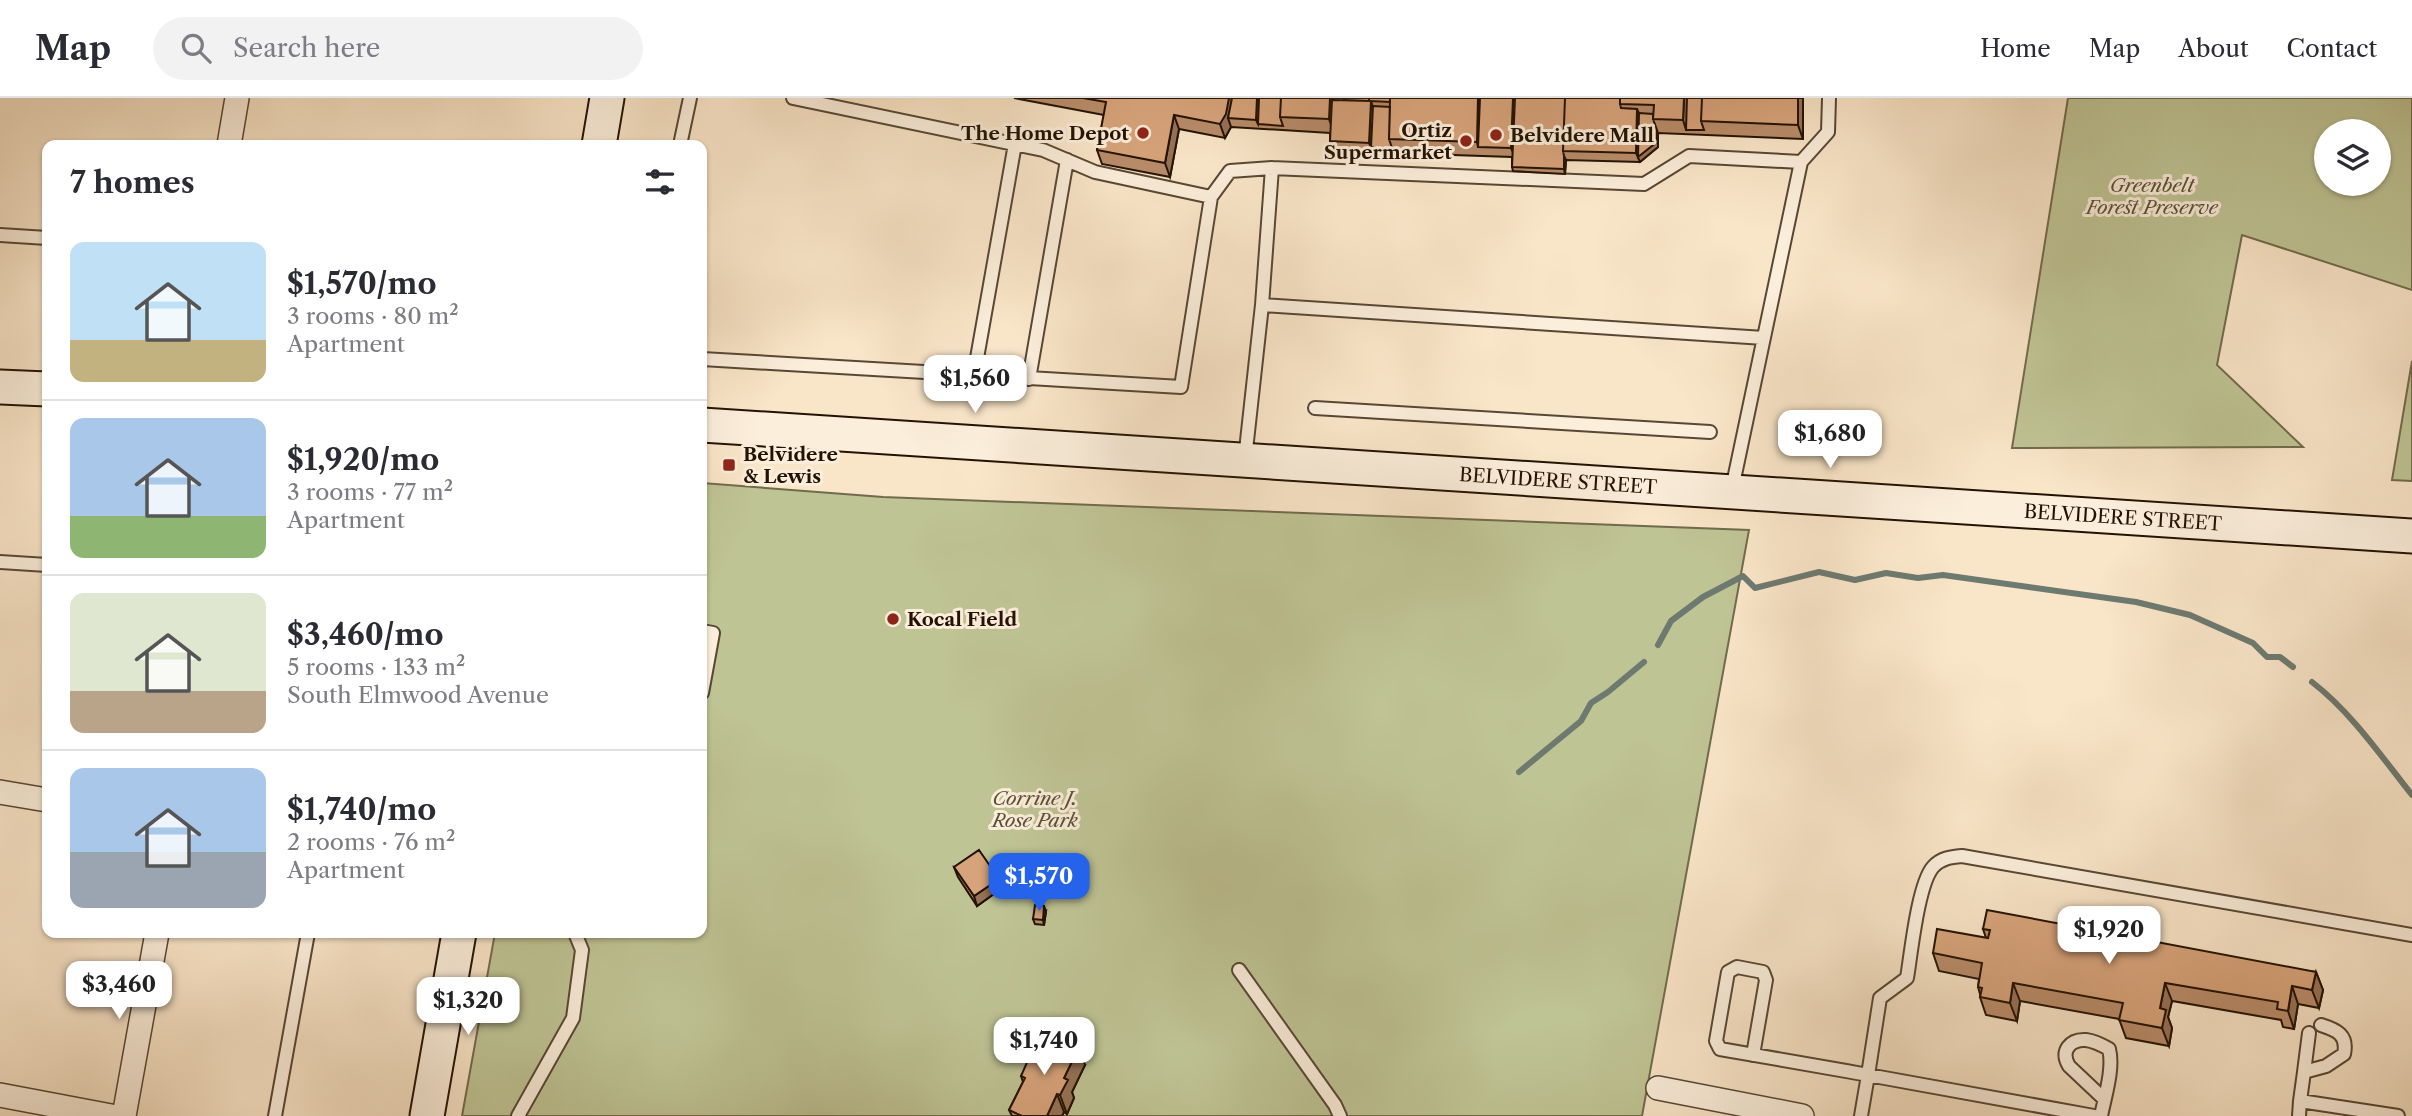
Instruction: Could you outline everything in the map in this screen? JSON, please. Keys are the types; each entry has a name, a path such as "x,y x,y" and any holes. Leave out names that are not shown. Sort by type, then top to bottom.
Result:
{"main road":[{"path":"600,140 607,98"},
{"path":"0,387 42,389"},
{"name":"BELVIDERE STREET","path":"707,425 2412,537"},
{"path":"427,1116 458,938"}],"street":[{"path":"230,140 237,98"},
{"path":"0,792 42,799"},
{"path":"124,1116 156,938"},
{"path":"1658,1088 1802,1116"},
{"path":"0,1095 111,1116"}],"lane":[{"path":"681,140 690,98"},
{"path":"793,98 1043,150 1095,172 1211,197"},
{"path":"1732,491 1801,162 1828,132 1829,98"},
{"path":"974,375 1014,144"},
{"path":"707,359 1181,387 1211,197 1230,171 1272,168 1644,184 1689,156 1801,162"},
{"path":"1029,379 1067,160"},
{"path":"1245,459 1262,305 1272,168"},
{"path":"0,235 42,238"},
{"path":"1262,305 1764,338"},
{"path":"1315,408 1710,432"},
{"path":"0,562 42,565"},
{"path":"707,632 713,633 707,666"},
{"path":"1861,1116 1880,998 1907,978 1923,886 1932,868 1945,858 1962,856 2412,935"},
{"path":"275,1116 307,938"},
{"path":"518,1116 573,1018 582,950 577,938"},
{"path":"1753,1055 1766,980 1763,972 1737,967 1728,972 1716,1041 1720,1049 1753,1055 1868,1075 2094,1116"},
{"path":"1239,970 1335,1105 1340,1116"},
{"path":"2304,1072 2326,1066 2344,1054 2346,1045 2343,1036 2336,1029 2321,1025"},
{"path":"2299,1116 2309,1033"},
{"path":"2101,1116 2104,1099 2111,1057 2109,1049 2086,1040 2073,1042 2066,1048 2065,1059 2068,1066 2104,1099"},
{"path":"2300,1101 2398,1116"}],"green space":[{"name":"Greenbelt Forest Preserve","path":"2068,98 2412,98 2412,290 2242,235 2217,365 2303,447 2012,448"},
{"path":"2412,361 2412,481 2392,480"},
{"name":"Corrine J. Rose Park","path":"707,483 883,497 1749,530 1642,1116 462,1116 494,938 707,938"}],"building":[{"name":"The Home Depot","path":"1083,98 1229,98 1226,114 1220,124 1174,115 1165,163 1097,150 1106,102"},
{"path":"1232,98 1257,98 1256,120 1228,118"},
{"path":"1259,98 1281,98 1280,117 1283,126 1258,124"},
{"path":"1281,98 1330,98 1329,119 1280,117"},
{"path":"1369,98 1369,101 1344,100"},
{"path":"1369,98 1390,98 1390,102 1371,101 1369,143 1330,141 1332,100 1369,101"},
{"path":"1390,98 1478,98 1477,142 1389,139"},
{"path":"1480,98 1513,98 1511,148 1478,147"},
{"path":"1515,98 1565,98 1564,169 1512,167"},
{"path":"1565,98 1620,98 1621,108 1637,109 1636,153 1563,151"},
{"path":"1620,98 1684,98 1683,120 1653,119 1654,105 1620,104"},
{"path":"1687,98 1702,98 1701,121 1704,130 1686,130"},
{"path":"1702,98 1798,98 1798,125 1701,121"},
{"path":"1373,106 1390,107 1389,139 1392,148 1371,147"},
{"path":"1639,113 1653,114 1657,142 1638,157"},
{"path":"979,850 999,879 974,896 954,867"},
{"path":"1035,905 1044,906 1043,920 1033,919"},
{"path":"1987,910 2316,972 2312,990 2292,986 2288,1011 2277,1009 2278,1002 2165,983 2160,1008 2166,1010 2162,1028 2119,1020 2123,1003 2013,983 2010,1003 1980,997 1982,988 1978,987 1982,963 1933,953 1937,929 1988,938 1990,930 1983,929"},
{"path":"1046,1031 1079,1047 1064,1078 1068,1080 1060,1095 1057,1094 1047,1116 1022,1116 1009,1110 1025,1078 1021,1076 1028,1060 1032,1062"}],"waterway":[{"path":"1658,645 1671,621 1703,597 1743,576 1755,588 1819,572 1855,580 1886,573 1918,578 1943,575 2136,602 2190,615 2253,643 2267,657 2280,657 2293,667"},
{"path":"1519,772 1581,721 1591,703 1644,662"},
{"path":"2312,682 2353,721 2412,795"}],"place":[{"name":"The Home Depot","path":"1143,133"},
{"name":"Belvidere Mall","path":"1496,135"},
{"name":"Ortiz Supermarket","path":"1466,141"},
{"name":"Belvidere & Lewis","path":"729,465"},
{"name":"Kocal Field","path":"893,619"}]}
